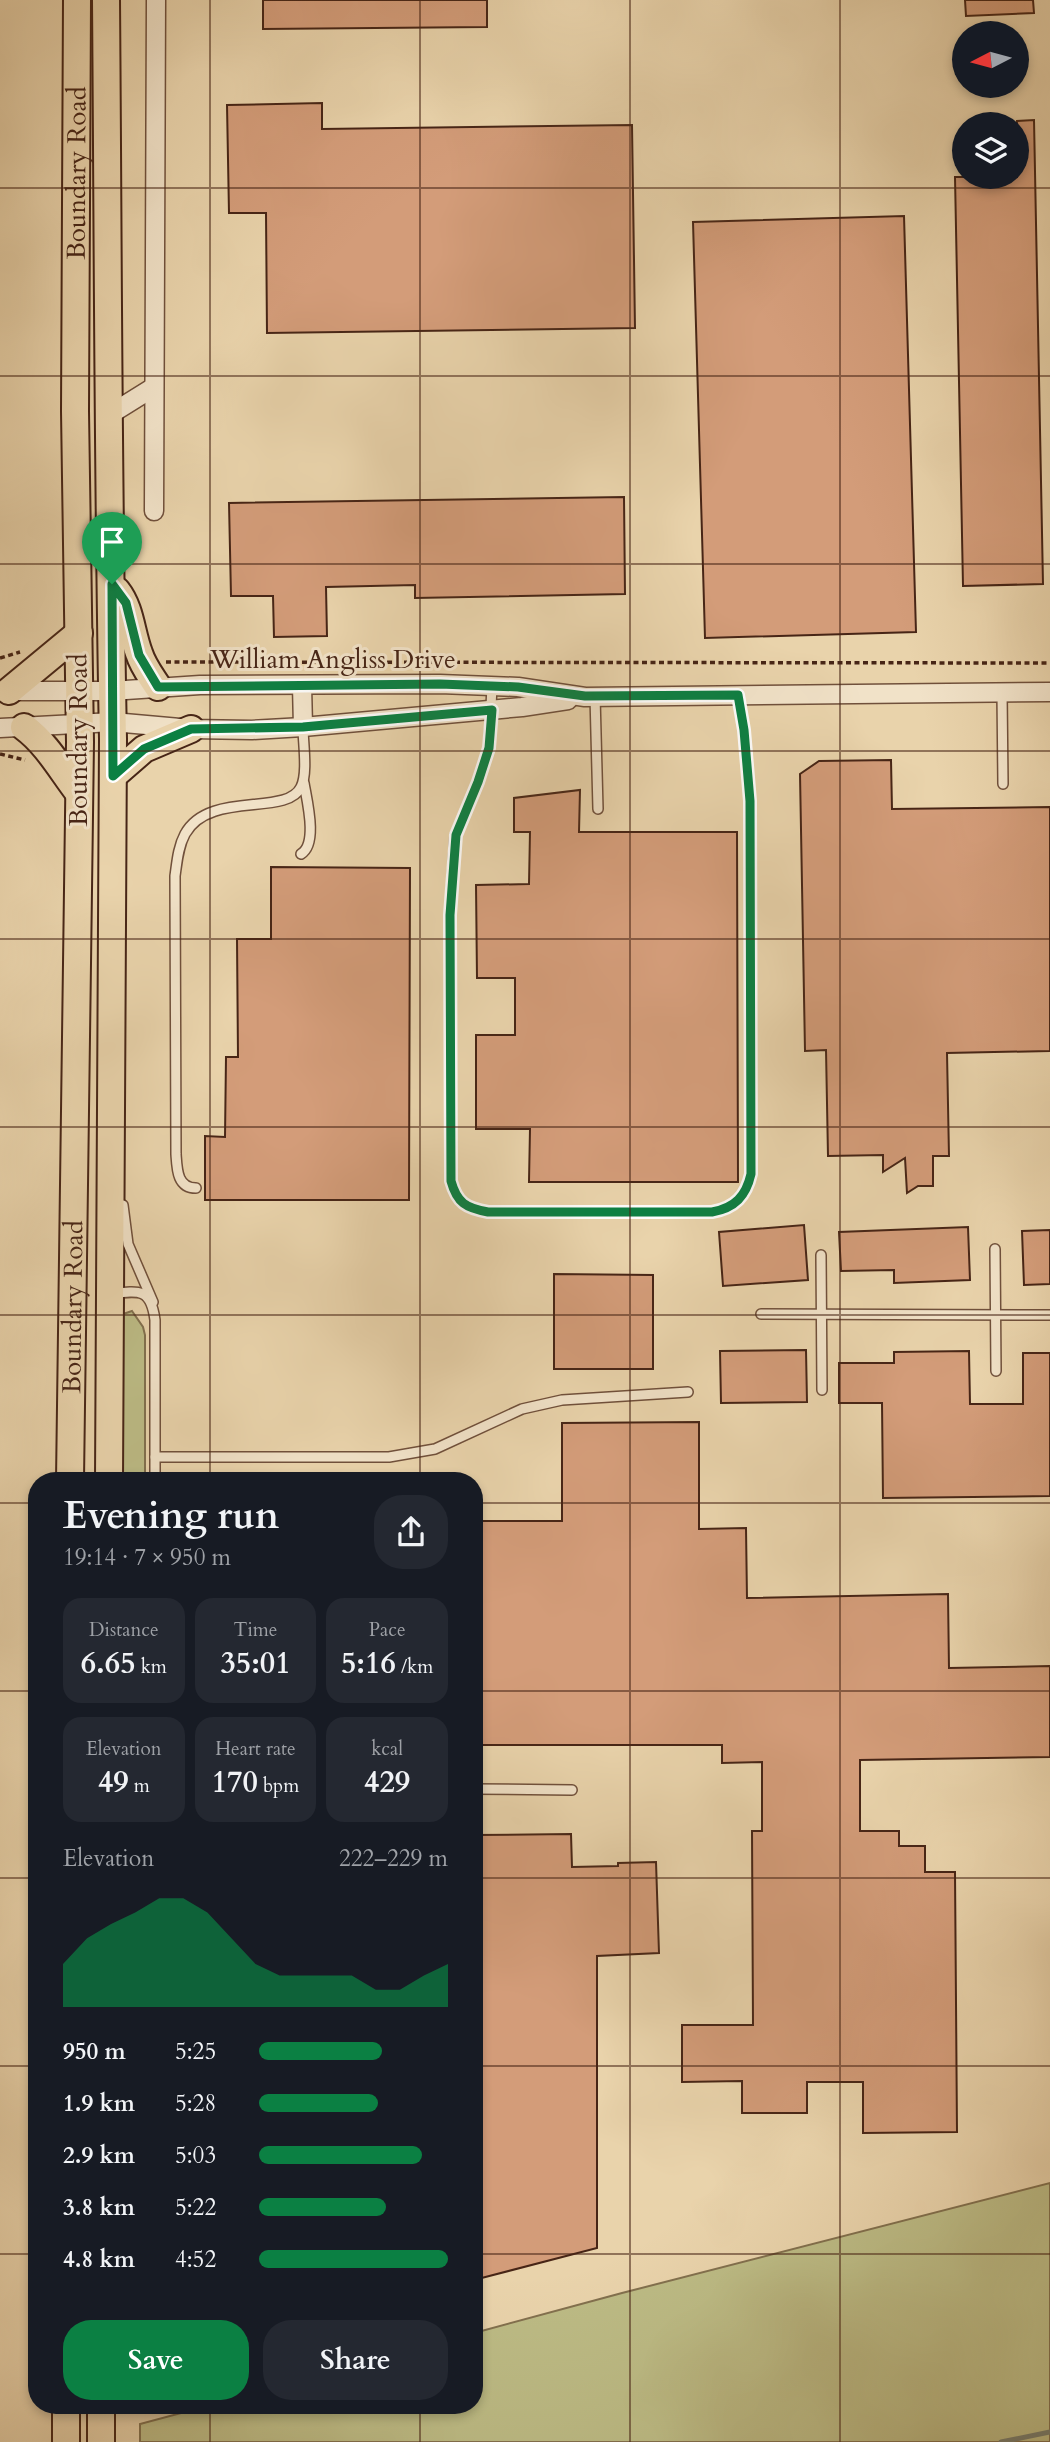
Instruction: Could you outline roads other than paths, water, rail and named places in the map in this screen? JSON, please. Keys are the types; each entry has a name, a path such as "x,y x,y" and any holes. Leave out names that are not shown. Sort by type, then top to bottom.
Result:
{"main road":[{"name":"Boundary Road","path":"70,1472 80,723 75,411 77,0"},
{"name":"Boundary Road","path":"106,0 113,722 109,1472"},
{"path":"112,584 126,603 139,655 158,687"},
{"path":"4,691 79,633"},
{"path":"12,727 43,744 78,792"},
{"path":"113,776 144,749 191,729"},
{"path":"74,1301 110,1294"},
{"path":"66,2414 66,2442"},
{"path":"101,2414 101,2442"}],"street":[{"path":"154,511 156,0"},
{"path":"109,415 154,387"},
{"path":"302,685 303,727"},
{"name":"William Angliss Drive","path":"4,691 80,692 158,687 302,685 492,686 590,696 1050,692"},
{"name":"William Angliss Drive","path":"12,727 113,722 191,729 303,727 522,708 590,696"}],"lane":[{"path":"492,686 489,748 456,835 450,915 451,1181 461,1202 472,1209 488,1212 712,1212 734,1205 749,1186 750,801 738,695"},
{"path":"1002,693 1003,783"},
{"path":"590,696 598,809"},
{"path":"301,854 308,847 311,836 304,778 303,727"},
{"path":"196,1188 183,1184 178,1173 176,1154 176,876 179,850 186,832 200,818 218,810 291,798 300,789 304,778"},
{"path":"112,1082 122,1130"},
{"path":"122,1197 128,1244 153,1303 156,1320 155,1472"},
{"path":"995,1249 996,1371"},
{"path":"821,1255 822,1390"},
{"path":"110,1294 134,1291 144,1294 153,1303"},
{"path":"761,1314 1050,1315"},
{"path":"155,1457 388,1457 435,1449 522,1409 562,1399 688,1392"},
{"path":"483,1789 572,1790"}],"waterway":[{"path":"1001,2442 1050,2432"}]}
